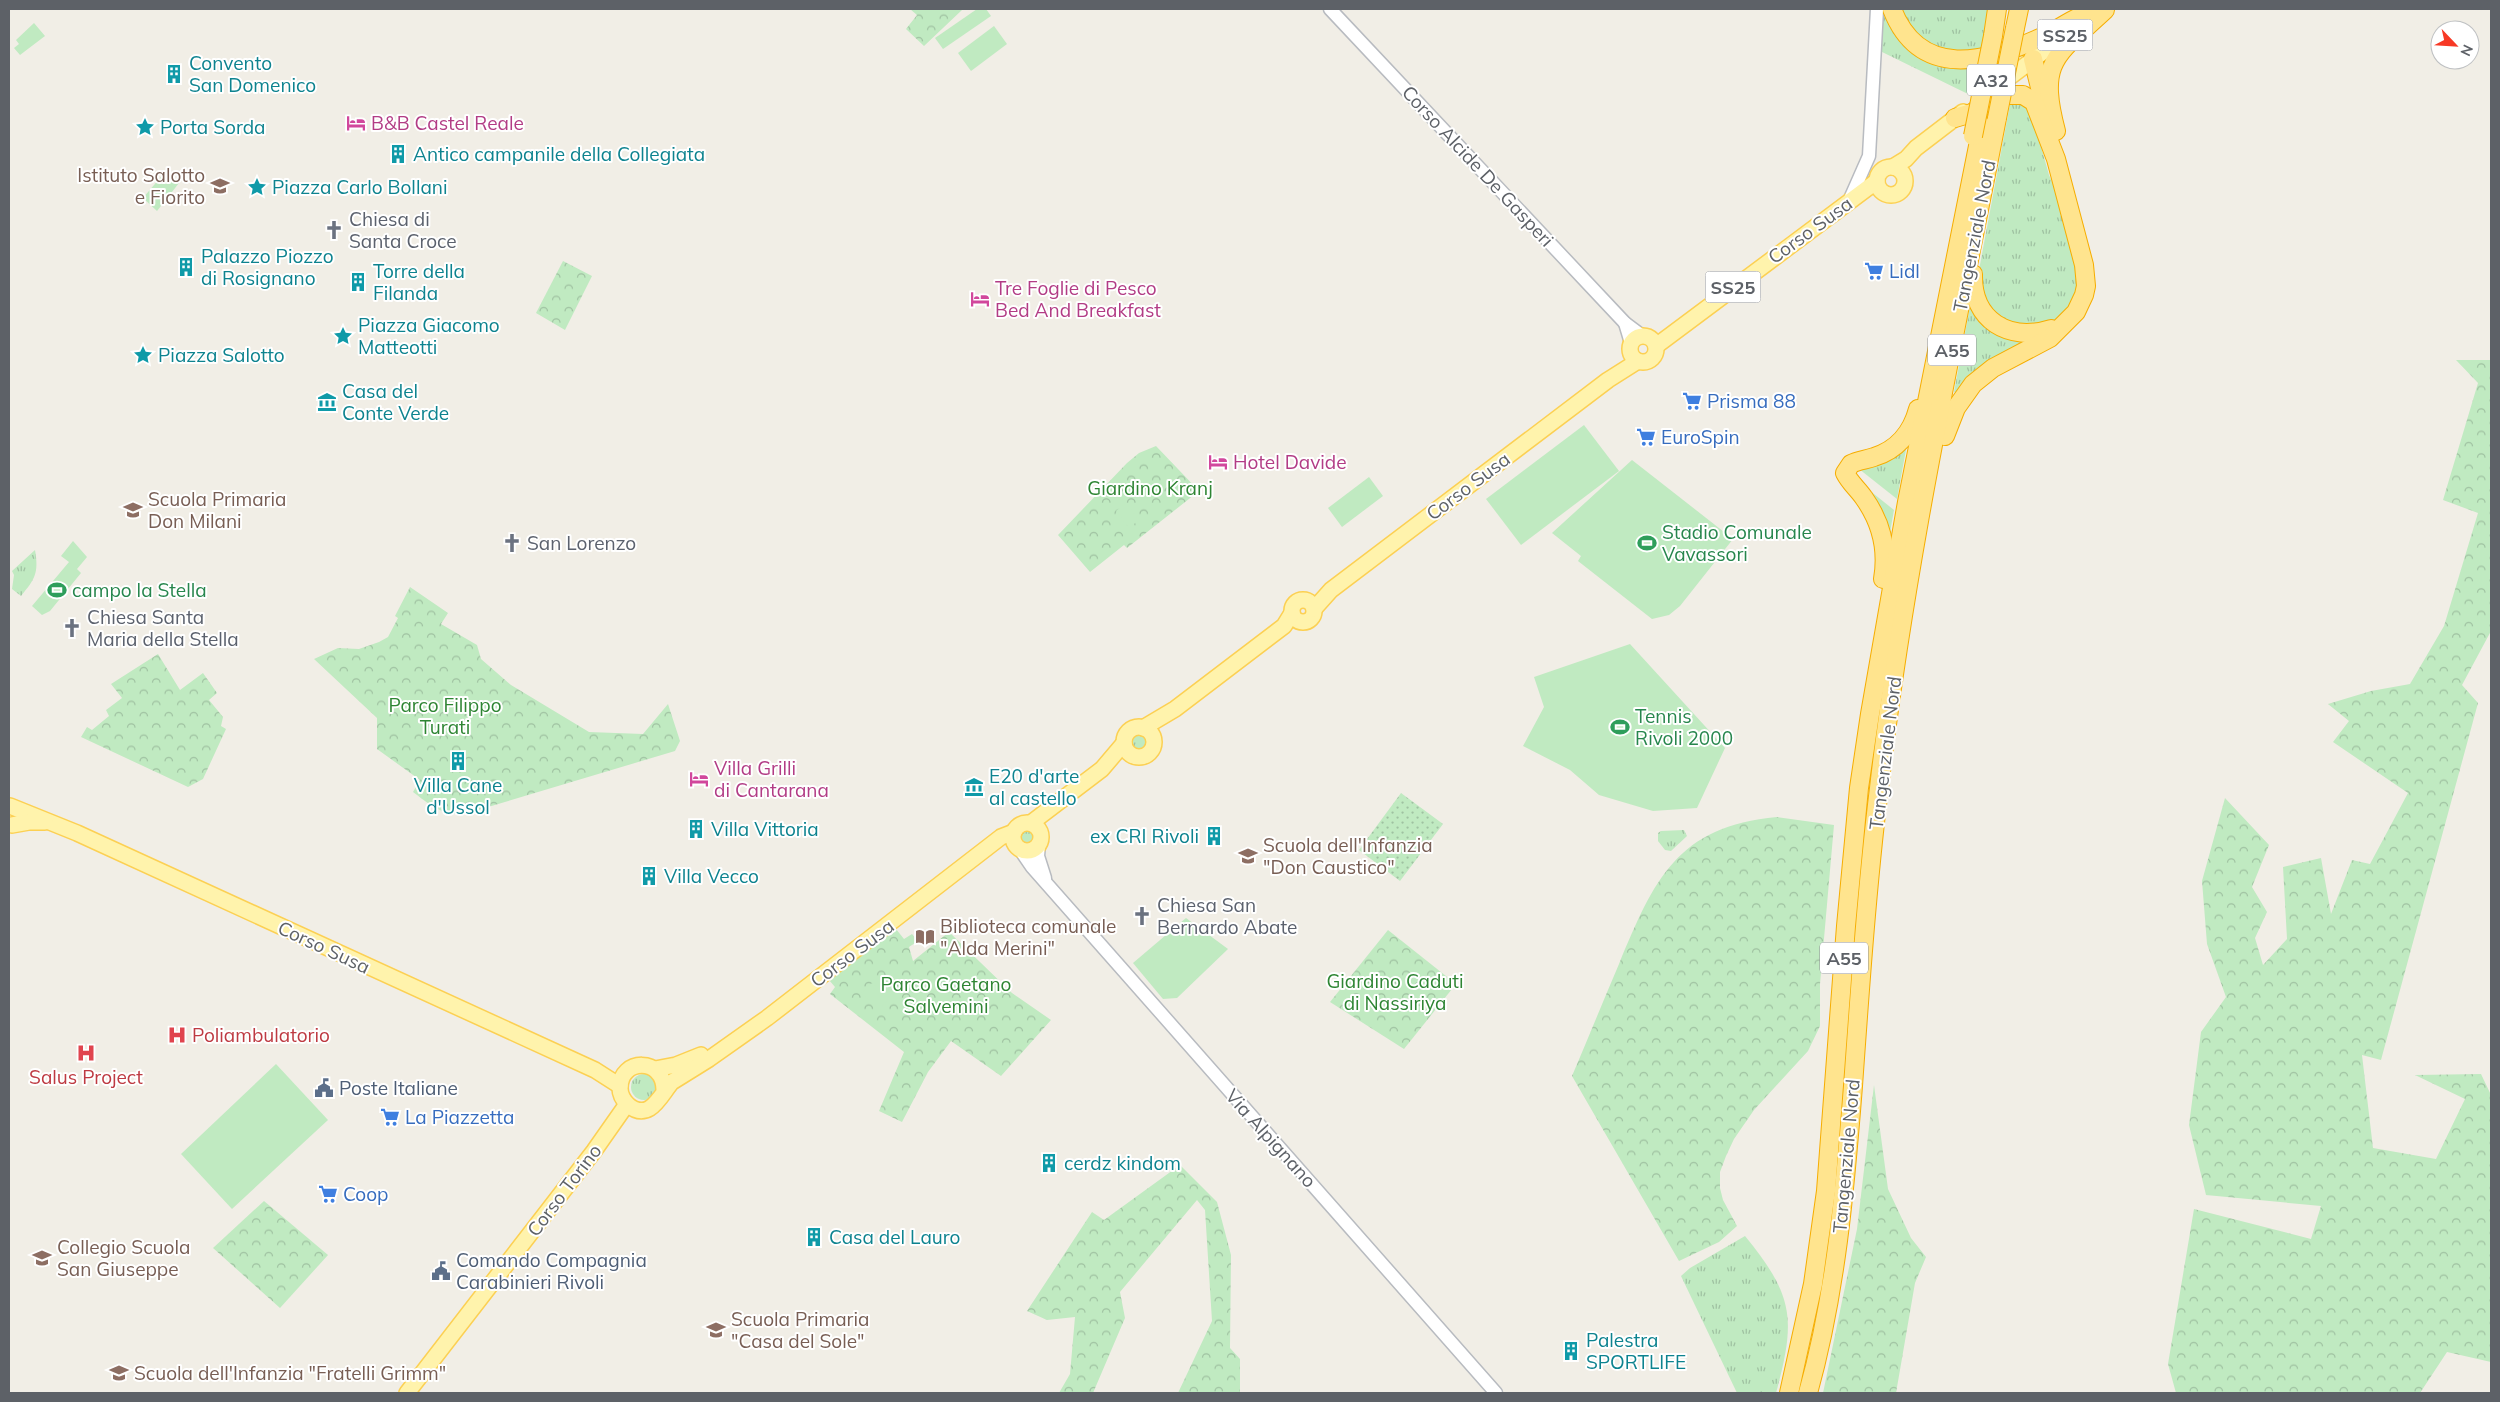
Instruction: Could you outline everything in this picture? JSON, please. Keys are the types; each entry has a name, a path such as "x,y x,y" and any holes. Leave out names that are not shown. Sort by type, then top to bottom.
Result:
{"highway":[{"path":"1892,9 1899,23 1915,43 1937,56 1961,61 1985,58 2015,48 2043,37 2082,14 2101,9"},
{"path":"1997,9 2003,33"},
{"name":"A32","path":"1984,127 2003,33 2005,9"},
{"name":"A32","path":"2003,33 2019,9"},
{"path":"2072,218 2063,159 2051,111 2049,81 2058,55 2068,42 2101,9"},
{"path":"2033,59 2054,142 2056,159"},
{"path":"1918,506 1936,474 1950,419 1962,397 1983,375 2050,338 2076,312 2086,286 2084,265 2056,159 2038,110 2029,98 2011,94 2000,95 1972,113 1955,118"},
{"name":"Tangenziale Nord","path":"1808,1393 1830,1298 1838,1240 1846,1172 1865,921 1889,709 1918,533 1918,506 1946,302 1973,170 1984,127"},
{"name":"Tangenziale Nord","path":"1789,1393 1805,1324 1821,1226 1859,788 1881,648 1904,523 1918,506 1983,189 1984,127"},
{"path":"1983,189 1985,213 1973,287 1980,308 1996,324 2018,333 2036,334 2061,326"},
{"path":"1881,648 1876,619 1884,570 1882,536 1872,509 1848,480 1845,473 1851,464 1873,458 1892,449 1907,433 1917,411 1931,337 1946,302"}],"main road":[{"name":"SS25","path":"1901,166 1906,183 1900,193 1892,196 1879,186 1880,172 1901,166 1916,148 2101,9"},
{"name":"Corso Susa","path":"1175,709 1292,620 1310,620 1311,605 1608,380 1641,346 1686,323 1857,196 1879,186"},
{"path":"1175,709 1154,739 1150,752 1142,757 1128,752 1124,744 1125,736 1132,729 1143,728 1175,709"},
{"path":"1143,728 1150,732 1154,739"},
{"path":"1037,834 1022,824 1016,841 1029,850 1037,834 1061,802 1102,769 1124,744"},
{"path":"1102,769 1135,756"},
{"name":"Corso Susa","path":"9,805 54,822 595,1070 623,1079"},
{"path":"9,805 14,814 10,827"},
{"name":"Corso Susa","path":"10,827 29,822 54,822"},
{"name":"Corso Susa","path":"719,1050 789,1001 982,854 1001,837 1016,841"},
{"path":"719,1050 709,1059 680,1076 664,1090 659,1102 652,1107 641,1110 627,1104 623,1099 623,1079 639,1065 655,1069 676,1065 719,1050"},
{"path":"655,1069 663,1078 664,1090"},
{"name":"Corso Torino","path":"407,1393 594,1151 627,1104"}],"street":[{"name":"Corso Alcide De Gasperi","path":"1330,9 1625,323 1641,346"},
{"path":"1857,196 1869,156 1877,9"},
{"name":"Via Alpignano","path":"1037,834 1039,863 1046,882"},
{"name":"Via Alpignano","path":"1016,841 1025,858 1496,1393"}],"green space":[{"path":"910,9 962,10 924,46 906,29 917,15"},
{"path":"977,9 986,9 991,16 943,49 935,38"},
{"path":"1882,9 1885,9 1897,33 1980,66 1975,91 1970,95 1880,51"},
{"path":"1898,9 1991,9 1983,53 1951,54 1919,39"},
{"path":"34,23 45,36 20,55 14,48 19,44 16,40"},
{"path":"994,26 1007,44 971,71 958,53"},
{"path":"2010,104 2025,104 2030,107 2049,175 2058,195 2079,274 2079,288 2074,301 2056,321 2042,326 2029,327 2005,320 1986,304 1979,270"},
{"path":"165,172 179,183 157,211 143,198"},
{"path":"563,261 592,276 565,330 536,313"},
{"path":"1971,301 2029,341 1968,378 1956,393 1954,392"},
{"path":"2456,360 2491,360 2491,631 2462,685 2478,703 2381,1060 2362,1055 2373,1148 2436,1159 2465,1099 2415,1075 2481,1074 2491,1095 2491,1362 2447,1352 2420,1393 2176,1393 2168,1364 2194,1209 2311,1239 2321,1206 2206,1195 2189,1125 2201,1032 2226,997 2207,944 2202,881 2225,798 2269,845 2252,887 2267,912 2255,938 2263,965 2287,939 2283,867 2321,858 2331,914 2352,860 2370,864 2408,793 2333,742 2349,721 2328,704 2371,691 2410,684 2444,626 2478,513 2443,500 2478,383"},
{"path":"1584,425 1619,471 1521,545 1486,499"},
{"path":"1907,444 1897,499 1854,465"},
{"name":"Giardino Kranj","path":"1156,446 1199,491 1127,548 1124,545 1090,572 1058,535 1127,463 1139,453"},
{"name":"Stadio Comunale Vavassori","path":"1632,460 1733,539 1680,606 1669,615 1652,619 1578,561 1581,556 1552,533"},
{"path":"1369,477 1383,496 1342,527 1328,508"},
{"path":"1859,482 1894,510 1889,538"},
{"path":"1126,503 1139,520 1129,528 1116,511"},
{"name":"campo la Stella","path":"73,541 87,557 77,569 81,573 50,611 42,615 32,606 69,562 61,556"},
{"path":"35,550 35,575 21,596 12,589 14,575 12,571"},
{"name":"Parco Filippo Turati","path":"410,587 448,613 441,624 477,645 481,659 511,685 589,732 643,734 668,704 680,741 675,751 468,813 452,814 432,806 413,792 420,780 377,749 377,718 314,659 338,648 359,649 388,637 398,618 395,616"},
{"name":"Tennis Rivoli 2000","path":"1630,644 1725,748 1697,808 1653,811 1599,795 1570,770 1523,746 1544,707 1534,677"},
{"path":"158,654 180,690 203,673 217,693 209,700 223,717 221,726 226,729 203,779 188,787 81,737 87,727 92,730 109,716 106,710 122,698 111,684"},
{"path":"1140,733 1147,736 1150,743 1147,750 1140,753 1133,750 1130,743 1133,736"},
{"path":"1401,793 1443,824 1400,881 1359,850"},
{"path":"1777,817 1834,825 1820,984 1820,1026 1808,1051 1754,1110 1734,1139 1726,1156 1720,1172 1720,1188 1723,1200 1737,1226 1719,1242 1679,1261 1572,1076 1644,907 1658,883 1674,862 1692,845 1715,832 1743,822"},
{"path":"1024,829 1030,829 1034,836 1030,843 1024,843 1020,839 1020,833"},
{"path":"1684,830 1687,836 1671,851 1665,850 1658,841 1658,833 1661,831"},
{"path":"1186,918 1228,949 1177,998 1163,999 1133,963"},
{"name":"Parco Gaetano Salvemini","path":"896,929 904,939 912,934 918,941 909,947 913,961 949,932 1012,993 1051,1020 1001,1076 951,1041 928,1072 902,1122 879,1111 904,1052 830,994 835,987 829,980"},
{"name":"Giardino Caduti di Nassiriya","path":"1388,930 1456,984 1404,1049 1330,1002"},
{"path":"872,983 889,997 880,1010 861,993"},
{"path":"276,1064 328,1120 232,1209 181,1154"},
{"path":"644,1074 653,1078 657,1087 653,1096 644,1100 635,1096 631,1087 635,1078"},
{"path":"1874,1085 1888,1189 1911,1238 1926,1257 1915,1283 1896,1393 1823,1393 1857,1229"},
{"path":"1180,1165 1217,1202 1231,1255 1230,1348 1240,1359 1240,1393 1178,1393 1212,1321 1205,1210 1197,1200 1120,1292 1125,1318 1093,1393 1059,1393 1070,1374 1075,1317 1047,1320 1027,1311 1092,1212 1104,1220"},
{"path":"264,1201 328,1255 280,1308 213,1248"},
{"path":"1745,1236 1773,1275 1782,1293 1786,1309 1788,1327 1786,1346 1776,1393 1737,1393 1681,1276 1690,1268"}],"place":[{"name":"Convento San Domenico","path":"174,74"},
{"name":"B&B Castel Reale","path":"356,123"},
{"name":"Porta Sorda","path":"145,127"},
{"name":"Antico campanile della Collegiata","path":"398,154"},
{"name":"Istituto Salotto e Fiorito","path":"220,186"},
{"name":"Piazza Carlo Bollani","path":"257,187"},
{"name":"Chiesa di Santa Croce","path":"334,230"},
{"name":"Palazzo Piozzo di Rosignano","path":"186,267"},
{"name":"Lidl","path":"1874,271"},
{"name":"Torre della Filanda","path":"358,282"},
{"name":"Tre Foglie di Pesco Bed And Breakfast","path":"980,299"},
{"name":"Piazza Giacomo Matteotti","path":"343,336"},
{"name":"Piazza Salotto","path":"143,355"},
{"name":"Prisma 88","path":"1692,401"},
{"name":"Casa del Conte Verde","path":"327,402"},
{"name":"EuroSpin","path":"1646,437"},
{"name":"Hotel Davide","path":"1218,462"},
{"name":"Scuola Primaria Don Milani","path":"133,510"},
{"name":"San Lorenzo","path":"512,543"},
{"name":"Stadio Comunale Vavassori","path":"1647,543"},
{"name":"campo la Stella","path":"57,590"},
{"name":"Chiesa Santa Maria della Stella","path":"72,628"},
{"name":"Tennis Rivoli 2000","path":"1620,727"},
{"name":"Villa Cane d'Ussol","path":"458,761"},
{"name":"Villa Grilli di Cantarana","path":"699,779"},
{"name":"E20 d'arte al castello","path":"974,787"},
{"name":"Villa Vittoria","path":"696,829"},
{"name":"ex CRI Rivoli","path":"1214,836"},
{"name":"Scuola dell'Infanzia \"Don Caustico\"","path":"1248,856"},
{"name":"Villa Vecco","path":"649,876"},
{"name":"Chiesa San Bernardo Abate","path":"1142,916"},
{"name":"Biblioteca comunale \"Alda Merini\"","path":"925,937"},
{"name":"Poliambulatorio","path":"177,1035"},
{"name":"Salus Project","path":"86,1053"},
{"name":"Poste Italiane","path":"324,1088"},
{"name":"La Piazzetta","path":"390,1117"},
{"name":"cerdz kindom","path":"1049,1163"},
{"name":"Coop","path":"328,1194"},
{"name":"Casa del Lauro","path":"814,1237"},
{"name":"Collegio Scuola San Giuseppe","path":"42,1258"},
{"name":"Comando Compagnia Carabinieri Rivoli","path":"441,1271"},
{"name":"Scuola Primaria \"Casa del Sole\"","path":"716,1330"},
{"name":"Palestra SPORTLIFE","path":"1571,1351"},
{"name":"Scuola dell'Infanzia \"Fratelli Grimm\"","path":"119,1373"}]}
